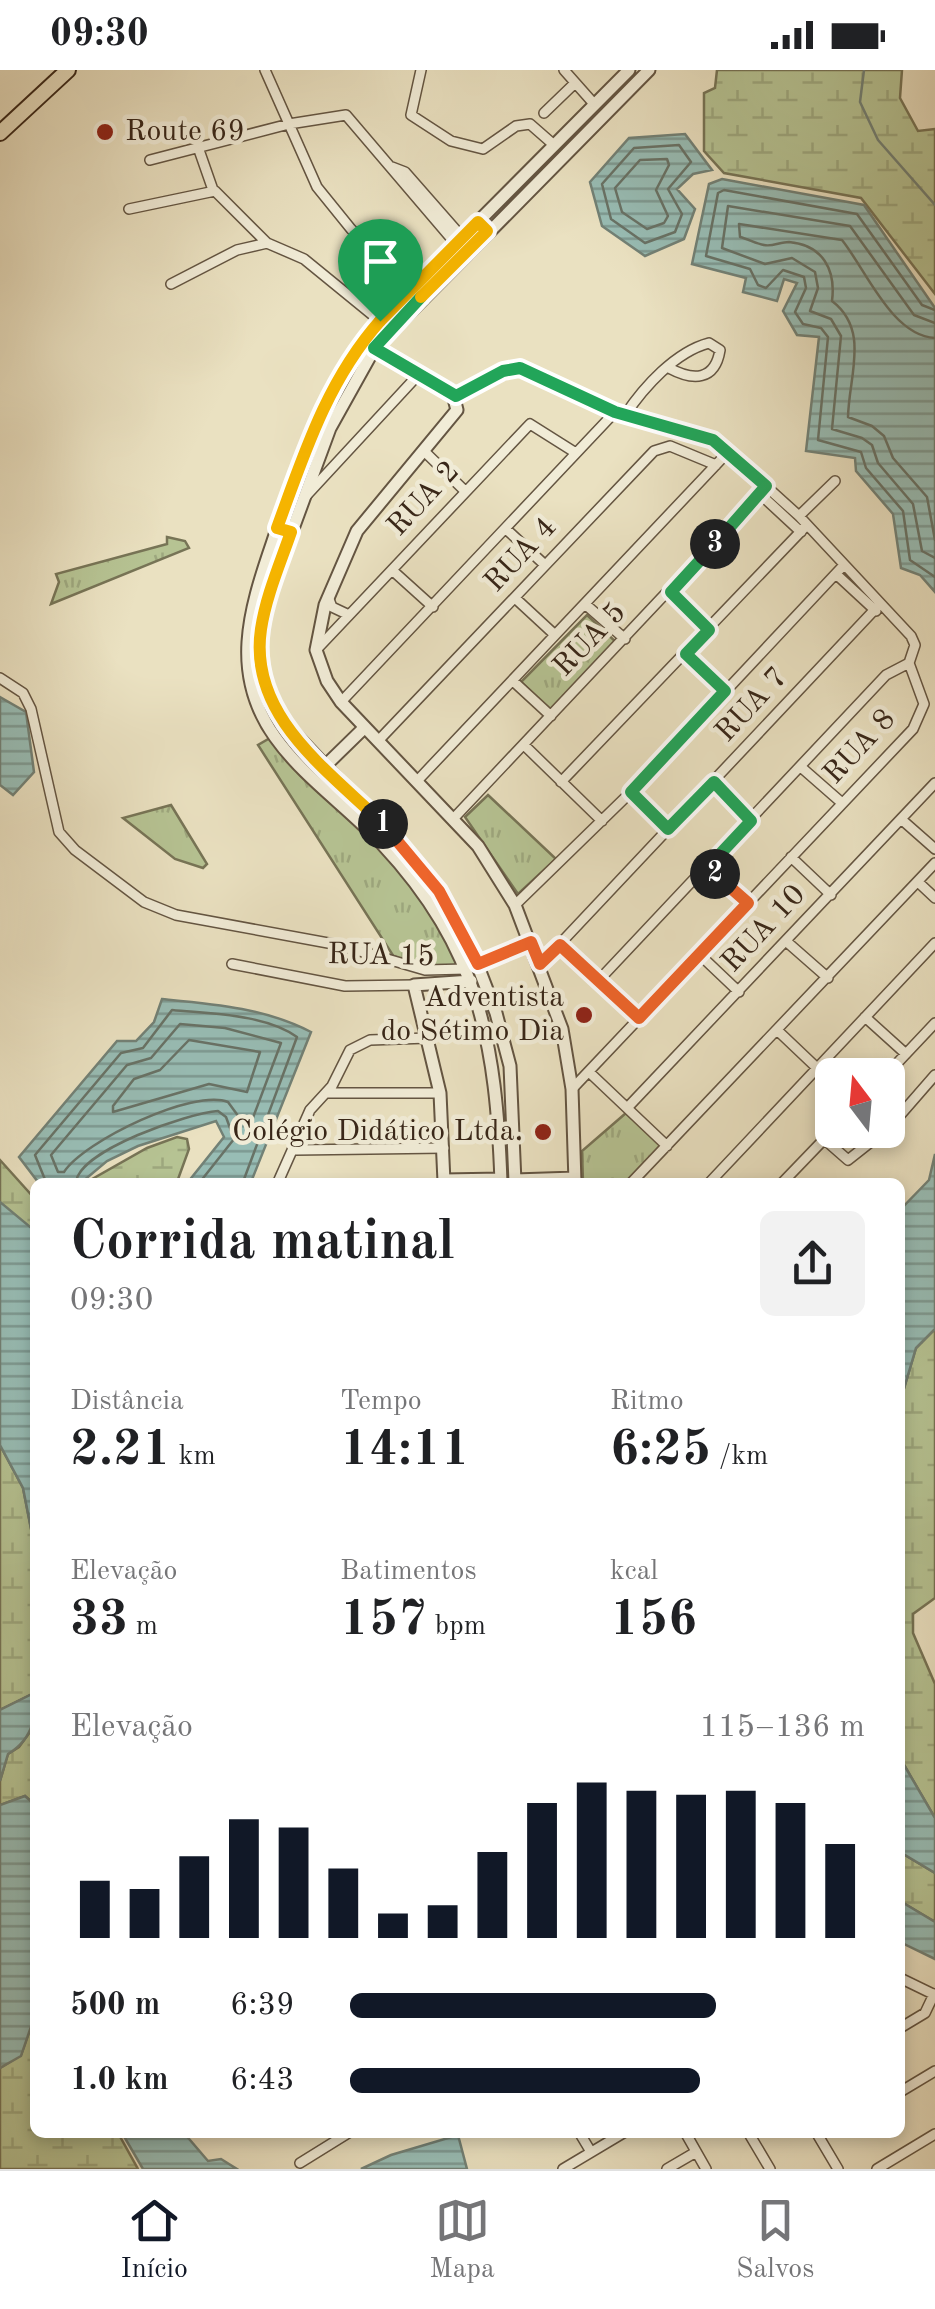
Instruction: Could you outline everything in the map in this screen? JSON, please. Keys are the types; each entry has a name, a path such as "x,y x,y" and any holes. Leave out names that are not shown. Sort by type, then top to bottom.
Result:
{"main road":[{"path":"0,134 68,70"}],"street":[{"path":"265,70 325,198 411,288"},
{"path":"422,70 410,115 451,142 483,149 516,126 530,124 554,145"},
{"path":"564,70 594,105"},
{"path":"501,1178 497,1078 460,926 420,864 323,768 280,718 260,658 263,615 340,402 374,348 554,145 629,70"},
{"path":"515,1178 512,1080 503,1035 472,971 405,870 292,758 256,704 245,654 247,620 315,423 348,361 380,321 459,241 482,226 649,70"},
{"path":"544,114 574,84"},
{"path":"150,160 289,124 346,115 392,167 405,172 459,241"},
{"path":"199,150 213,190 267,243 304,259 380,321"},
{"path":"129,209 213,190"},
{"path":"172,284 233,252 267,243"},
{"path":"341,702 576,453 648,385 669,368 698,346 714,344 720,350 712,370 701,377 669,368"},
{"path":"374,348 456,396"},
{"path":"456,396 503,371 520,368 620,413 707,438 729,452 804,528 839,570 914,641 910,662"},
{"path":"301,502 419,374"},
{"path":"456,396 454,418 366,518 328,597 316,650 327,681 341,702 454,818 488,859 515,905 562,1029 572,1090 575,1178"},
{"name":"RUA 2","path":"316,650 530,424 576,453"},
{"name":"RUA 4","path":"378,741 658,449 670,446 716,464"},
{"path":"425,452 465,491"},
{"path":"418,779 729,452"},
{"path":"799,516 834,481"},
{"path":"763,490 799,516 804,528"},
{"name":"RUA 5","path":"454,818 763,490"},
{"path":"277,528 291,532"},
{"path":"561,782 804,528"},
{"path":"506,529 545,565"},
{"path":"392,570 433,606"},
{"name":"RUA 7","path":"515,905 631,792 839,570"},
{"path":"671,592 709,630"},
{"path":"328,597 332,607 349,615"},
{"path":"515,598 555,635"},
{"path":"584,604 625,639"},
{"name":"RUA 7","path":"540,964 877,608"},
{"path":"686,654 725,691"},
{"name":"RUA 8","path":"572,1090 922,715 922,689 910,662 886,676 599,980"},
{"path":"0,678 23,693 31,709 59,832 75,850 144,902 176,915 350,947 425,970 472,971"},
{"path":"512,681 551,716"},
{"path":"323,768 364,728"},
{"path":"524,745 602,821"},
{"path":"802,768 842,804"},
{"path":"714,782 751,821"},
{"name":"RUA 10","path":"628,1108 935,783"},
{"path":"631,792 668,829"},
{"path":"901,819 935,849"},
{"path":"791,857 831,894"},
{"path":"636,1178 935,864"},
{"path":"707,868 748,903"},
{"path":"918,882 935,898"},
{"name":"RUA 15","path":"232,964 355,987 414,985 472,971 531,942"},
{"path":"787,942 828,978"},
{"path":"827,1058 935,943"},
{"path":"560,945 639,1018"},
{"path":"699,954 739,992"},
{"path":"414,985 440,1094 444,1178"},
{"path":"865,1018 906,1054"},
{"path":"902,1058 935,1023"},
{"path":"777,1030 815,1066"},
{"path":"280,1178 310,1110 326,1093 350,1050 370,1040 428,1038"},
{"path":"714,1178 815,1070"},
{"path":"589,1072 667,1146"},
{"path":"905,1109 935,1075"},
{"path":"497,1078 512,1080"},
{"path":"326,1093 440,1094"},
{"path":"294,1150 444,1148"},
{"path":"787,1178 815,1148"},
{"path":"834,1148 848,1160 863,1148"},
{"path":"905,1980 935,1995 924,2013 905,2025"},
{"path":"905,2089 935,2071"},
{"path":"878,2169 935,2134"},
{"path":"300,2163 340,2138"},
{"path":"583,2138 591,2152"},
{"path":"563,2169 615,2138"},
{"path":"688,2138 706,2169"},
{"path":"752,2138 770,2169"},
{"path":"819,2138 834,2168"},
{"path":"667,2169 696,2152"}],"green space":[{"path":"717,70 902,70 900,98 918,131 935,129 935,294 861,198 724,173 704,151 704,93 715,88"},
{"path":"167,537 185,541 189,548 51,604 59,582 56,574 167,544"},
{"path":"587,615 617,643 550,710 521,682"},
{"path":"270,738 352,817 409,881 433,913 460,977 394,957 258,745"},
{"path":"488,795 556,859 518,894 465,817"},
{"path":"171,805 207,864 203,868 175,859 123,818"},
{"path":"626,1113 662,1146 630,1178 583,1178 582,1151"},
{"path":"177,1137 187,1139 189,1149 178,1178 94,1178 147,1148"},
{"path":"0,1160 30,1193 30,1433 0,1426"},
{"path":"935,1329 935,1598 913,1614 913,1633 935,1684 935,1818 905,1767 905,1385 916,1348"},
{"path":"0,1445 23,1488 30,1524 30,1695 0,1710"},
{"path":"30,1732 30,1800 25,1796 0,1805 0,1781 8,1754"},
{"path":"905,1855 935,1873 935,1922 905,1904"},
{"path":"30,2029 30,2138 121,2138 138,2169 0,2169 0,2068 21,2055"}],"water":[{"path":"685,134 712,170 693,174 677,189 695,209 684,239 645,256 602,226 590,182 629,138"},
{"path":"722,179 864,205 935,308 935,592 920,575 901,568 893,514 856,471 855,458 806,451 819,337 797,335 783,311 797,283 784,279 777,301 743,292 746,278 692,264 709,184"},
{"path":"0,697 26,712 34,772 13,795 0,785"},
{"path":"162,999 257,1012 311,1032 253,1178 191,1178 224,1137 216,1121 138,1146 107,1161 87,1178 35,1178 19,1157 117,1041 136,1041 154,1022"},
{"path":"935,1154 935,1329 916,1348 905,1385 905,1205 929,1180"},
{"path":"0,1202 30,1227 30,1524 23,1488 0,1445"},
{"path":"30,1695 30,1730 8,1754 0,1781 0,1710"},
{"path":"905,1767 935,1818 935,1873 905,1855"},
{"path":"25,1796 30,1800 30,2030 21,2056 0,2068 0,1805"},
{"path":"905,1904 935,1922 935,1959 905,1944"},
{"path":"125,2138 188,2138 208,2161 221,2159 237,2169 143,2169"},
{"path":"459,2138 467,2169 361,2169 391,2155"}],"waterway":[{"path":"864,70 860,102 878,140 935,205"}],"place":[{"name":"Route 69","path":"105,132"},
{"name":"Adventista do Sétimo Dia","path":"584,1015"},
{"name":"Colégio Didático Ltda.","path":"543,1132"}],"route":[{"path":"478,222 487,231 374,348 456,396 503,371 520,368 615,412 713,440 766,486 671,592 709,630 686,654 725,691 631,792 668,829 714,782 751,821 707,868 748,903 639,1018 560,945 540,964 531,942 478,964 429,876 397,838 295,738 268,692 260,658 260,633 270,590 291,532 277,528 315,423 333,386 380,321 478,222"}]}
